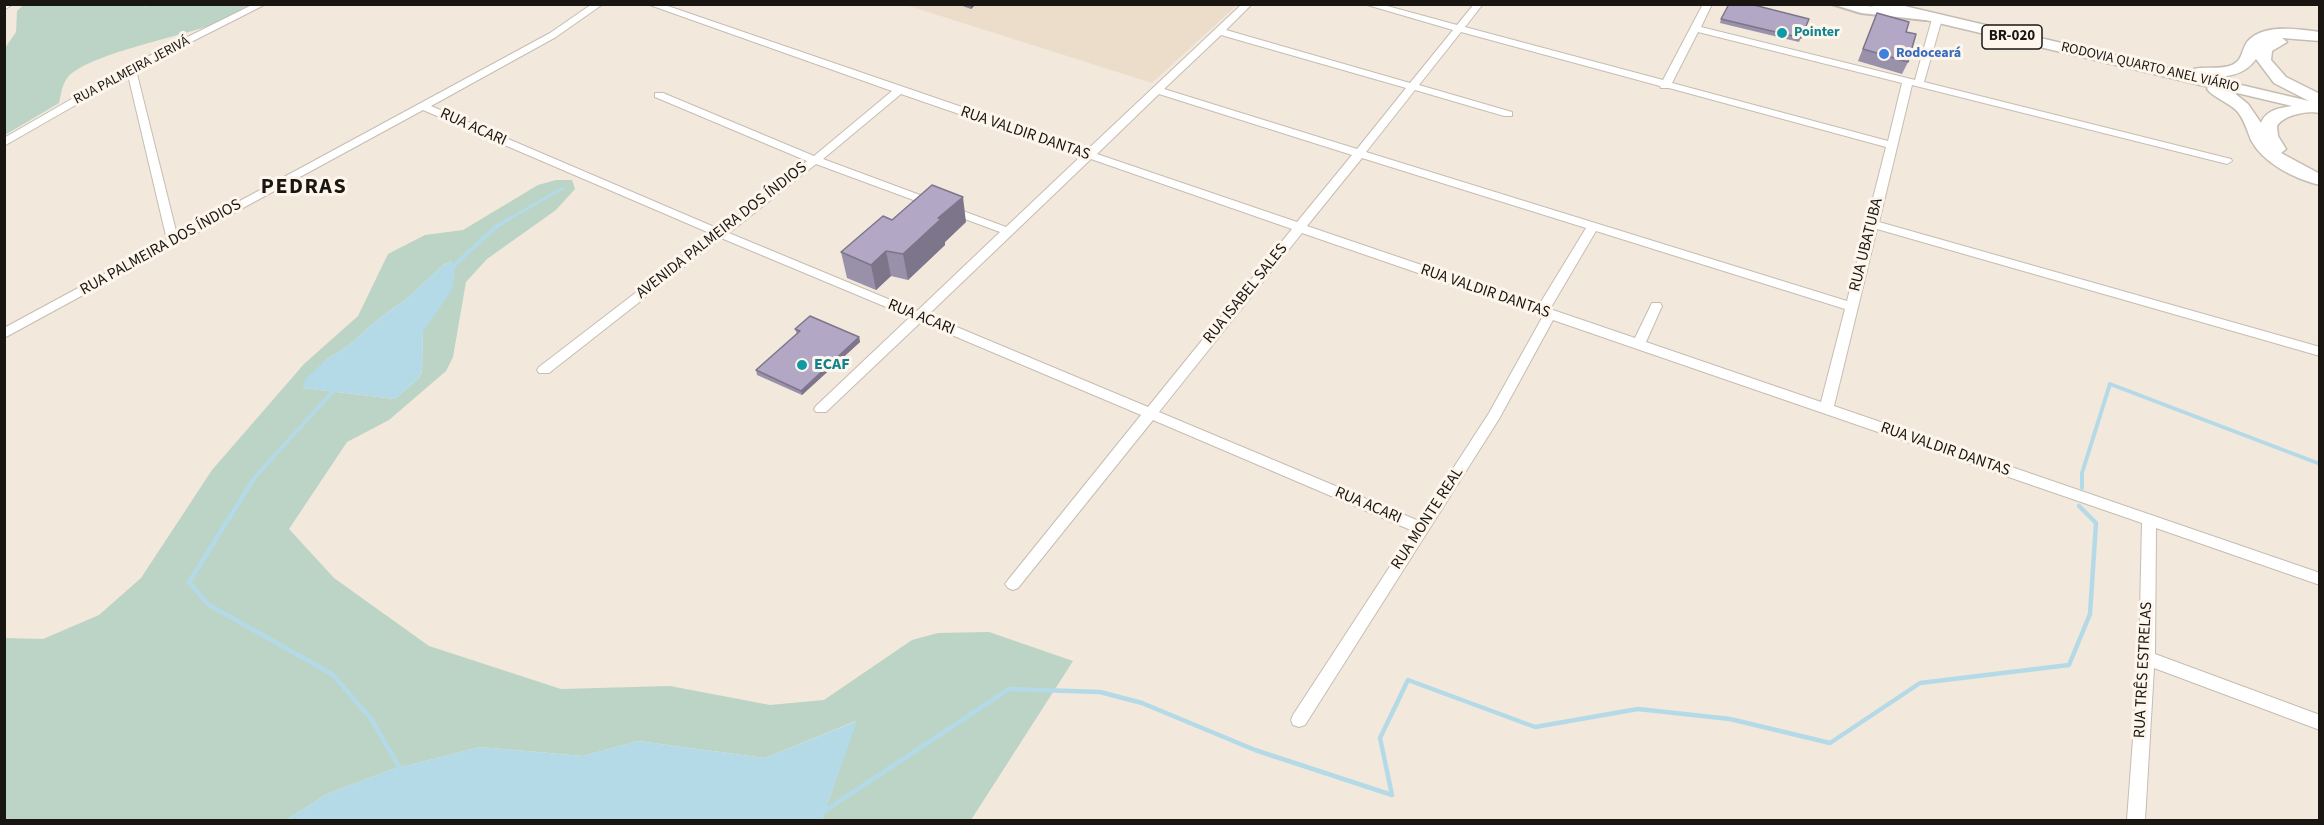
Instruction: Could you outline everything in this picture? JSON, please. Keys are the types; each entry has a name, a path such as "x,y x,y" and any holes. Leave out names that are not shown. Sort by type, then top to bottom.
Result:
{"highway":[{"name":"RODOVIA QUARTO ANEL VIÁRIO","path":"1875,4 2149,66 2319,101"},
{"name":"RODOVIA QUARTO ANEL VIÁRIO","path":"1903,4 2319,109"},
{"path":"2149,66 2201,72 2227,71 2247,62 2252,47 2264,38 2296,34 2319,39"},
{"path":"2319,39 2282,41 2271,45 2263,54 2263,61 2280,80 2319,101"},
{"path":"2149,66 2191,79 2228,96 2249,114 2258,137 2265,147 2280,160 2319,180"},
{"path":"2319,109 2280,113 2269,121 2268,130 2270,139 2278,149 2291,160 2319,174"}],"street":[{"path":"4,7 9,4"},
{"name":"RUA PALMEIRA JERIVÁ","path":"4,143 131,69 262,4"},
{"name":"RUA PALMEIRA DOS ÍNDIOS","path":"4,334 553,35 599,4"},
{"name":"RUA VALDIR DANTAS","path":"651,4 2319,579"},
{"path":"821,409 1248,4"},
{"path":"1368,4 1665,86 1891,145"},
{"name":"RUA ISABEL SALES","path":"1013,584 1479,4"},
{"path":"1665,86 1708,4"},
{"path":"1837,4 1861,10 1935,19"},
{"name":"RUA UBATUBA","path":"1826,410 1891,145 1935,19"},
{"path":"1695,28 2227,161"},
{"path":"1219,31 1508,114"},
{"path":"131,69 173,241"},
{"path":"1157,90 1592,228 1851,307"},
{"name":"AVENIDA PALMEIRA DOS ÍNDIOS","path":"544,370 815,160 898,91"},
{"path":"659,96 815,160 1010,232"},
{"name":"RUA ACARI","path":"421,105 718,233 1421,528"},
{"path":"1872,224 2319,352"},
{"name":"RUA MONTE REAL","path":"1299,720 1494,416 1592,228"},
{"path":"1638,345 1656,306"},
{"name":"RUA TRÊS ESTRELAS","path":"2136,820 2147,658 2149,520"},
{"path":"2147,658 2319,723"}],"shaded area":[{"path":"906,5 1237,5 1152,83"}],"green space":[{"path":"24,4 147,5 145,7 153,4 249,5 208,26 112,54 78,69 66,80 59,103 5,135 5,48 16,32 17,11"},
{"path":"556,180 572,180 575,189 556,210 487,259 466,282 453,357 446,371 389,420 347,442 289,529 334,578 429,646 561,689 670,686 770,705 824,700 912,640 938,633 989,632 1073,661 971,820 822,820 856,721 765,758 638,741 583,756 480,747 390,770 327,794 286,820 5,820 4,638 43,639 99,615 141,578 212,470 304,364 358,316 388,254 425,235 463,230 538,185","holes":["452,261 451,290 423,330 422,371 419,378 395,399 303,388 327,359 347,347 377,320 410,296 443,265"]}],"water":[{"path":"452,261 455,272 452,290 423,331 422,370 419,378 395,399 303,388 305,379 327,359 347,347 377,320 410,296 443,265"},
{"path":"857,721 822,820 286,820 327,794 390,770 480,747 583,756 638,741 765,758"}],"building":[{"name":"Pointer","path":"1729,4 1750,4 1809,19 1801,38 1721,19"},
{"name":"Rodoceará","path":"1877,13 1909,22 1906,32 1916,34 1908,62 1863,49"},
{"path":"932,185 963,197 938,218 941,219 903,254 886,251 871,265 841,252 883,216 892,220"},
{"name":"ECAF","path":"810,316 859,337 801,391 756,370 800,331 795,329"}],"waterway":[{"path":"509,219 563,188"},
{"path":"450,269 497,226 512,217"},
{"path":"2082,488 2082,473 2110,384 2320,464"},
{"path":"247,490 255,477 335,389"},
{"path":"248,488 189,582 209,605 332,674 372,720 401,770"},
{"path":"823,812 1009,689 1100,692 1142,703 1255,750 1392,795 1380,738 1408,680 1535,727 1638,709 1730,719 1830,743 1920,683 2069,665 2090,614 2096,523 2079,506"}],"place":[{"name":"Pointer","path":"1782,33"},
{"name":"Rodoceará","path":"1884,54"},
{"name":"ECAF","path":"802,365"}],"district":[{"name":"PEDRAS","path":"304,188"}]}
